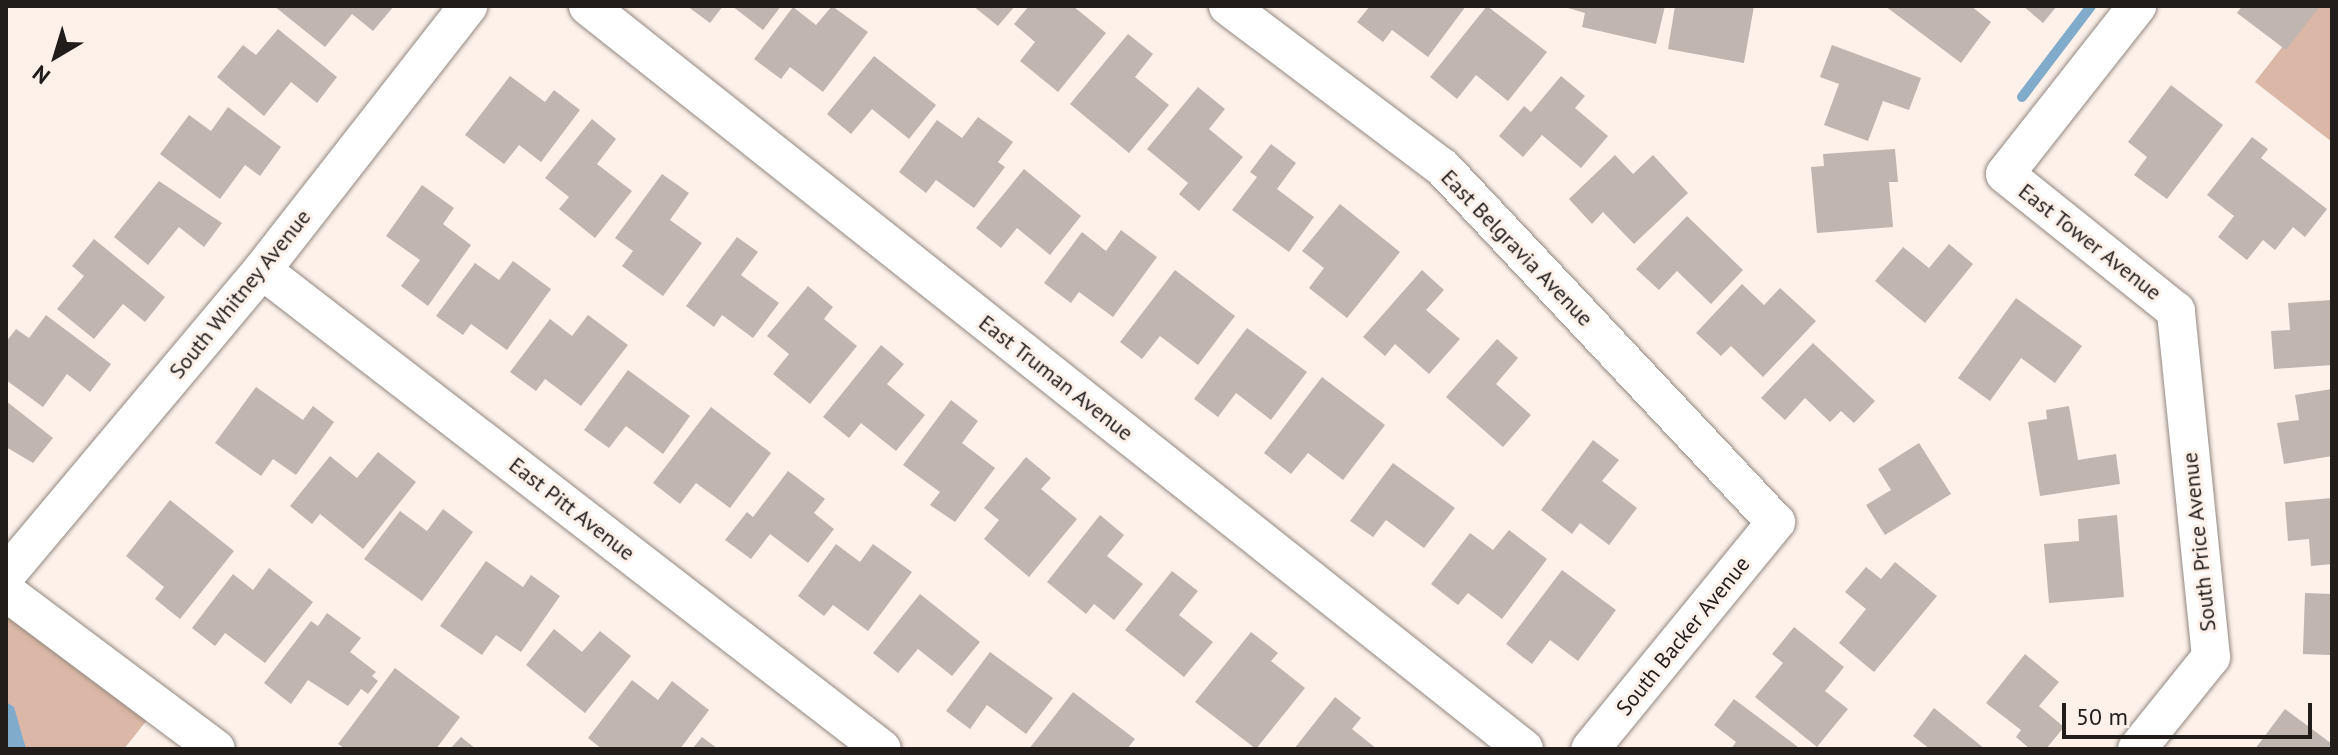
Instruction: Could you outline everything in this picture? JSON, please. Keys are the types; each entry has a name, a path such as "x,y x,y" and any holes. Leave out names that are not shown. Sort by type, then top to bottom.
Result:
{"street":[{"name":"South Whitney Avenue","path":"6,575 262,270 468,6"},
{"name":"East Truman Avenue","path":"588,6 1524,749"},
{"name":"East Belgravia Avenue","path":"1228,6 1443,168 1776,522"},
{"name":"East Tower Avenue","path":"2137,6 2005,174 2176,311"},
{"name":"East Pitt Avenue","path":"262,270 882,749"},
{"name":"South Price Avenue","path":"2137,749 2211,657 2176,311"},
{"name":"South Backer Avenue","path":"1590,749 1776,522"},
{"path":"6,592 216,749"}],"shaded area":[{"path":"2314,6 2332,6 2332,142 2255,82"},
{"path":"6,610 147,720 124,749 6,749"}],"water":[{"path":"6,702 14,707 26,749 6,749"}],"building":[{"path":"274,6 394,6 373,31 352,14 325,47"},
{"path":"687,6 723,6 710,23"},
{"path":"732,6 781,6 763,30"},
{"path":"832,6 868,32 823,92 790,67 781,79 754,59 793,7 816,25"},
{"path":"973,6 1015,6 998,26"},
{"path":"1029,6 1073,6 1106,33 1058,92 1020,61 1035,42 1014,24"},
{"path":"1370,6 1466,6 1428,57 1392,30 1383,42 1357,22"},
{"path":"1487,6 1547,52 1508,101 1476,75 1457,99 1430,77"},
{"path":"1561,6 1665,6 1656,44 1582,27 1585,13"},
{"path":"1675,6 1754,6 1744,63 1668,49"},
{"path":"1885,6 1971,6 1991,22 1961,63"},
{"path":"2023,6 2057,6 2043,23"},
{"path":"2242,6 2320,6 2286,50 2237,13"},
{"path":"278,29 337,77 317,103 291,82 264,116 217,77 243,45 256,55"},
{"path":"1128,34 1153,54 1135,77 1169,105 1129,153 1070,104"},
{"path":"1832,45 1921,78 1909,110 1883,101 1868,141 1824,125 1839,84 1820,77"},
{"path":"874,56 936,105 909,139 872,109 851,134 827,114"},
{"path":"510,76 545,102 554,90 580,110 541,162 519,145 504,164 465,135"},
{"path":"1561,76 1585,96 1575,108 1608,136 1581,168 1542,135 1523,157 1499,136 1524,106 1531,112"},
{"path":"2171,85 2223,125 2167,199 2134,175 2147,157 2128,142"},
{"path":"1198,87 1225,109 1209,129 1243,157 1199,211 1179,194 1188,183 1147,149"},
{"path":"228,107 281,147 260,176 245,165 220,199 160,154 189,115 211,131"},
{"path":"978,117 1013,142 998,162 1005,167 974,208 936,180 926,193 899,172 937,120 962,138"},
{"path":"592,119 616,139 597,164 632,191 595,238 559,209 569,197 545,178"},
{"path":"2252,137 2268,149 2261,158 2327,209 2305,237 2293,227 2275,250 2263,240 2247,260 2218,237 2234,216 2207,195"},
{"path":"1271,144 1296,163 1277,189 1314,217 1289,252 1232,210 1257,177 1250,172"},
{"path":"1895,149 1898,182 1889,182 1893,227 1817,233 1811,167 1824,166 1823,154"},
{"path":"1615,155 1633,174 1653,155 1688,193 1634,244 1603,212 1592,224 1569,199"},
{"path":"1024,169 1081,216 1050,255 1017,228 1001,248 976,228"},
{"path":"662,174 689,193 670,220 702,243 663,296 622,266 633,251 615,238"},
{"path":"159,181 222,223 204,247 179,227 148,265 114,237"},
{"path":"422,185 454,208 443,224 471,245 428,306 401,286 420,260 386,236"},
{"path":"1340,204 1400,252 1347,318 1309,288 1324,268 1302,251"},
{"path":"1687,216 1743,270 1711,304 1677,271 1659,290 1636,269"},
{"path":"1121,230 1157,257 1113,317 1079,292 1071,303 1044,283 1082,232 1106,251"},
{"path":"737,237 758,252 741,275 779,303 753,338 722,315 714,327 686,306"},
{"path":"94,239 165,297 145,322 123,304 94,339 57,309 84,276 72,266"},
{"path":"1949,244 1973,264 1925,323 1875,281 1903,247 1929,268"},
{"path":"513,261 551,289 507,350 471,324 463,335 436,316 475,263 499,280"},
{"path":"1175,270 1235,316 1198,365 1160,336 1142,359 1120,342"},
{"path":"1422,270 1444,290 1426,310 1460,339 1429,374 1395,344 1385,356 1363,337"},
{"path":"1742,284 1764,305 1780,288 1816,321 1763,377 1731,346 1721,356 1696,333"},
{"path":"808,286 833,307 824,319 857,346 810,404 773,374 789,354 767,336"},
{"path":"2016,298 2082,346 2055,383 2021,358 1990,401 1958,378"},
{"path":"2332,300 2332,365 2274,369 2271,331 2290,330 2288,303"},
{"path":"46,315 111,364 90,392 67,374 43,407 6,380 6,342 16,329 29,338"},
{"path":"588,315 628,345 581,406 545,379 536,391 510,372 550,319 572,336"},
{"path":"1247,328 1307,372 1271,420 1236,393 1218,417 1194,399"},
{"path":"1497,339 1518,358 1496,384 1531,415 1503,447 1446,397"},
{"path":"1813,343 1875,401 1854,423 1841,411 1830,422 1805,398 1785,420 1761,398"},
{"path":"881,345 904,364 887,384 925,415 896,451 861,423 849,438 823,417"},
{"path":"628,370 690,416 663,454 626,426 609,448 584,430"},
{"path":"1322,377 1385,425 1343,480 1308,453 1291,474 1264,453"},
{"path":"256,387 303,420 313,406 334,422 296,475 273,459 261,476 215,443"},
{"path":"2332,389 2332,456 2284,464 2277,423 2299,420 2295,395"},
{"path":"951,400 978,421 962,443 995,468 955,522 930,505 940,492 903,465"},
{"path":"6,401 53,438 33,463 6,447"},
{"path":"2069,406 2078,460 2116,454 2120,484 2040,496 2028,422 2047,419 2046,410"},
{"path":"711,407 771,453 730,508 696,483 680,504 653,483"},
{"path":"1593,440 1619,460 1602,481 1637,508 1609,545 1580,523 1572,534 1541,510"},
{"path":"1919,443 1951,494 1885,535 1866,505 1891,490 1878,469"},
{"path":"378,452 416,482 363,549 320,514 312,524 290,506 330,456 357,478"},
{"path":"1026,457 1051,478 1041,489 1077,519 1029,577 984,539 999,520 984,508"},
{"path":"1393,463 1455,508 1424,548 1386,520 1373,537 1350,521"},
{"path":"788,471 825,499 814,513 834,529 808,563 770,534 751,559 725,540 747,512 753,517"},
{"path":"2332,498 2332,564 2311,566 2309,539 2288,541 2285,502"},
{"path":"170,500 234,551 180,619 155,599 164,587 126,556"},
{"path":"443,509 473,532 422,601 364,559 400,511 427,531"},
{"path":"1100,515 1124,535 1107,556 1143,584 1114,620 1094,604 1086,614 1047,582"},
{"path":"2117,515 2124,597 2049,603 2044,544 2079,541 2078,519"},
{"path":"1509,530 1547,559 1502,619 1468,593 1458,605 1431,584 1470,533 1493,550"},
{"path":"836,544 860,562 873,544 912,572 868,631 833,605 824,616 798,596"},
{"path":"486,561 523,587 531,575 560,596 521,652 496,635 482,655 440,626"},
{"path":"1895,562 1937,596 1874,672 1839,643 1866,609 1845,592 1866,567 1881,579"},
{"path":"269,568 313,602 265,663 225,633 215,646 192,628 233,574 253,590"},
{"path":"1562,570 1616,610 1578,661 1550,640 1532,664 1506,644"},
{"path":"1172,571 1198,591 1179,615 1213,642 1184,677 1125,630"},
{"path":"2305,593 2332,594 2330,655 2303,654"},
{"path":"920,594 980,642 952,676 918,649 898,673 873,653"},
{"path":"327,613 361,638 350,652 376,672 372,676 378,681 368,694 361,689 348,706 308,680 291,704 264,683 311,621 318,626"},
{"path":"1794,627 1844,667 1825,691 1848,709 1817,747 1755,697 1783,663 1772,654"},
{"path":"554,629 582,652 600,631 631,656 585,713 526,665"},
{"path":"1251,632 1278,653 1271,661 1305,688 1256,749 1195,702"},
{"path":"990,652 1053,698 1026,734 987,705 970,729 946,711"},
{"path":"2025,654 2059,682 2039,706 2064,727 2046,749 2030,749 2016,737 2021,730 1986,703"},
{"path":"395,668 460,717 436,749 346,749 338,744"},
{"path":"632,680 658,700 672,681 709,710 680,749 602,749 588,738"},
{"path":"1073,692 1135,739 1127,749 1029,749"},
{"path":"1335,697 1361,718 1352,729 1377,749 1294,749"},
{"path":"1734,699 1798,747 1731,749 1736,742 1714,725"},
{"path":"1934,708 1985,749 1930,749 1913,736"},
{"path":"2285,709 2332,744 2332,749 2255,749"},
{"path":"461,737 476,749 450,749"},
{"path":"702,737 718,749 692,749"}],"waterway":[{"path":"2022,97 2091,6"}]}
